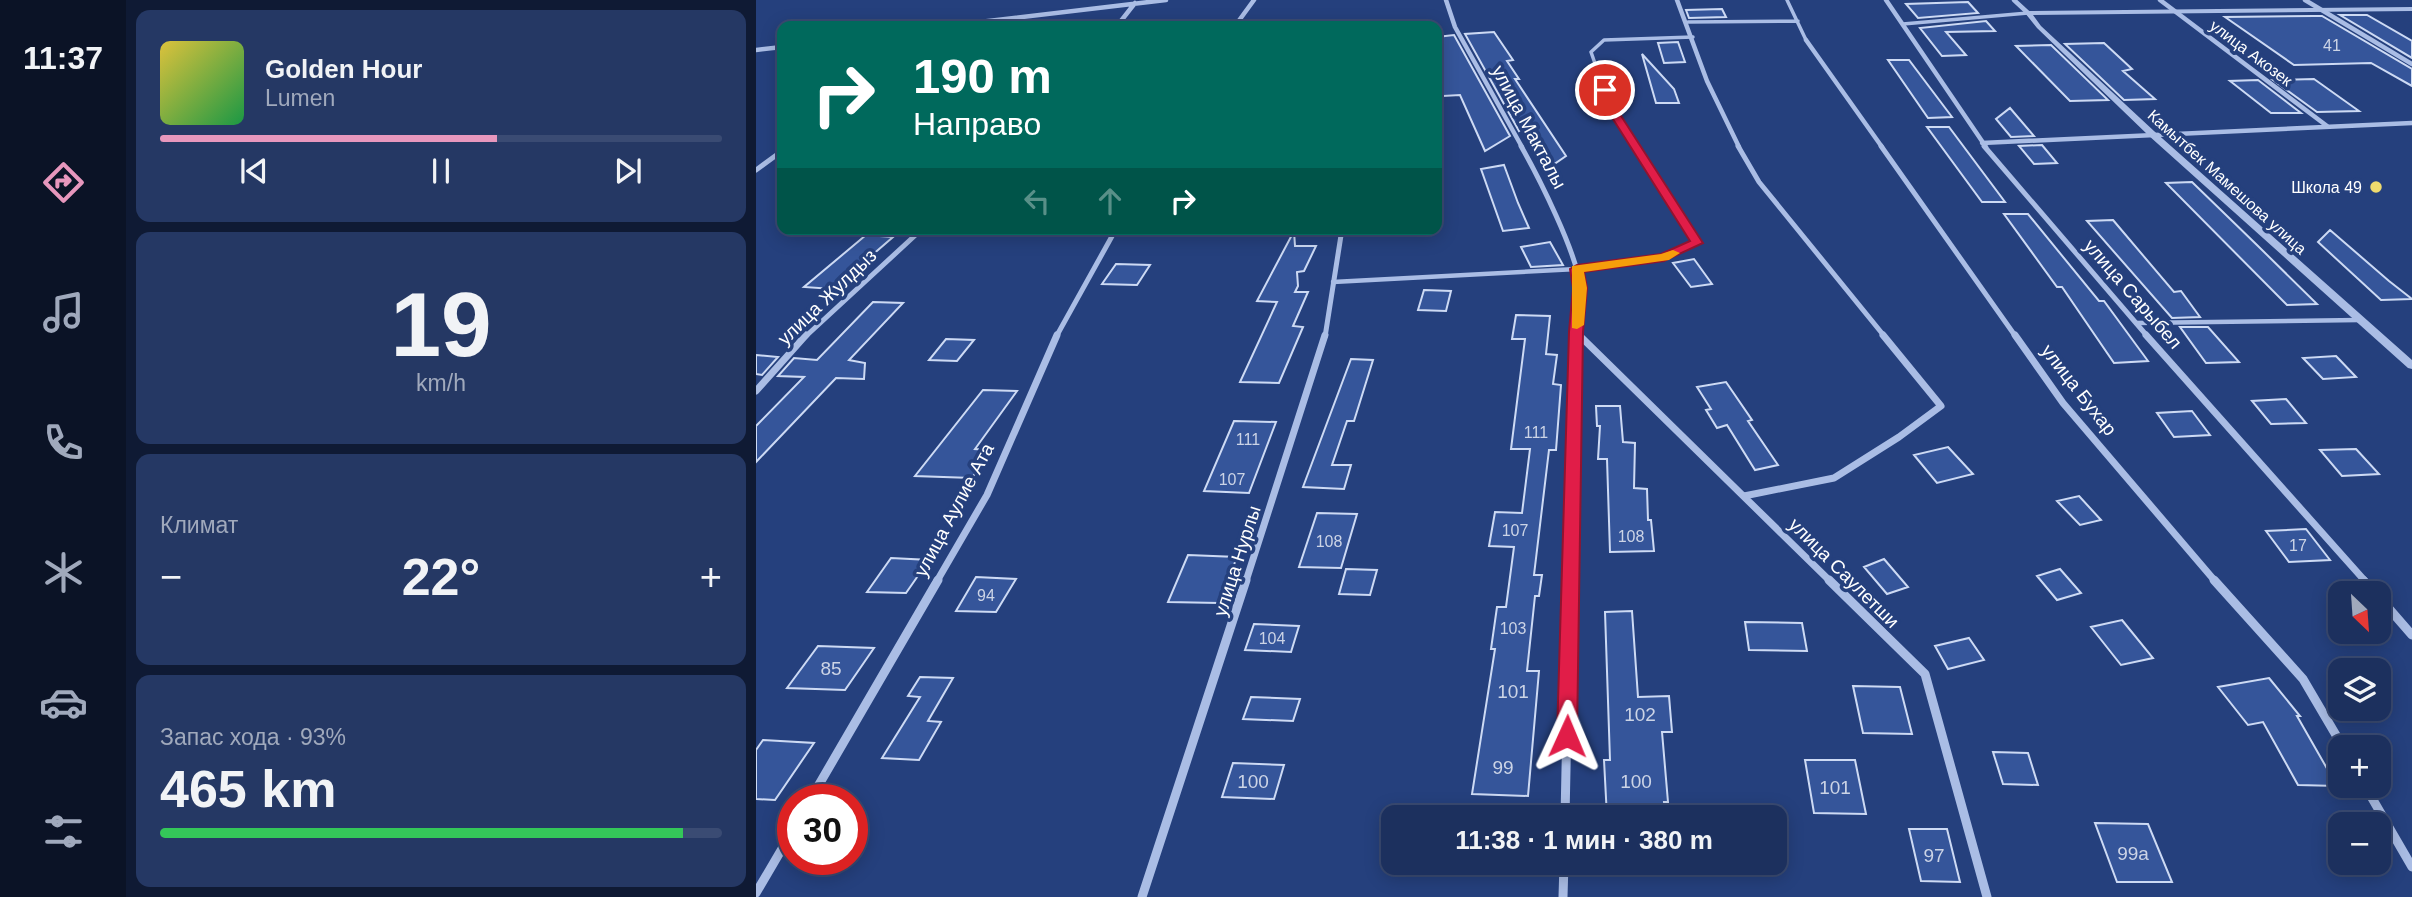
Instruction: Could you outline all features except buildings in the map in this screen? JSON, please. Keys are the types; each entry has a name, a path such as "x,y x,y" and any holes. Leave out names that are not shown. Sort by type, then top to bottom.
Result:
{"street":[{"path":"986,21 1166,0"},
{"path":"1239,21 1254,0"},
{"name":"улица Макталы","path":"1446,0 1455,27 1536,172 1577,269 1580,288 1576,332 1565,805"},
{"path":"1677,0 1688,22 1701,66 1743,156 1759,182 1941,406 1899,437 1834,478 1744,496"},
{"name":"улица Сарыбел","path":"1886,0 1982,143 2136,323 2365,581"},
{"path":"2014,0 2028,13 2412,9"},
{"name":"улица Акозек","path":"2160,0 2327,126"},
{"path":"2305,0 2412,64"},
{"path":"1121,21 1135,3"},
{"name":"Камытбек Мамешова улица","path":"2028,13 2039,27 2151,133 2412,366"},
{"name":"улица Бухар","path":"1806,40 2063,403 2213,579 2303,679 2336,735"},
{"path":"756,50 777,48"},
{"path":"1982,143 2151,133 2412,123"},
{"path":"756,170 777,155"},
{"name":"улица Жулдыз","path":"756,391 809,331 915,235"},
{"name":"улица Аулие Ата","path":"819,784 987,495 1054,341 1113,235"},
{"name":"улица Нурлы","path":"1142,897 1324,344 1341,235"},
{"name":"улица Саулетши","path":"1576,332 1925,674 1987,897"},
{"name":"улица Сарыбел","path":"2391,611 2412,635"},
{"path":"2372,798 2412,867"},
{"path":"756,893 777,857"},
{"path":"1563,897 1564,875"}],"lane":[{"path":"1787,0 1806,40"},
{"path":"1903,24 2028,13"},
{"path":"1688,22 1798,21"},
{"path":"1334,282 1577,269 1664,258 1697,243 1611,108 1591,52 1604,40 1693,37"},
{"path":"2136,323 2359,320"}],"slow traffic":[{"path":"1577,325 1580,288 1577,269 1664,258 1673,253"}],"place":[{"name":"Школа 49","path":"2376,187"}],"route":[{"path":"1567,736 1576,332 1580,288 1577,269 1664,258 1697,243 1611,108 1605,90"}]}
